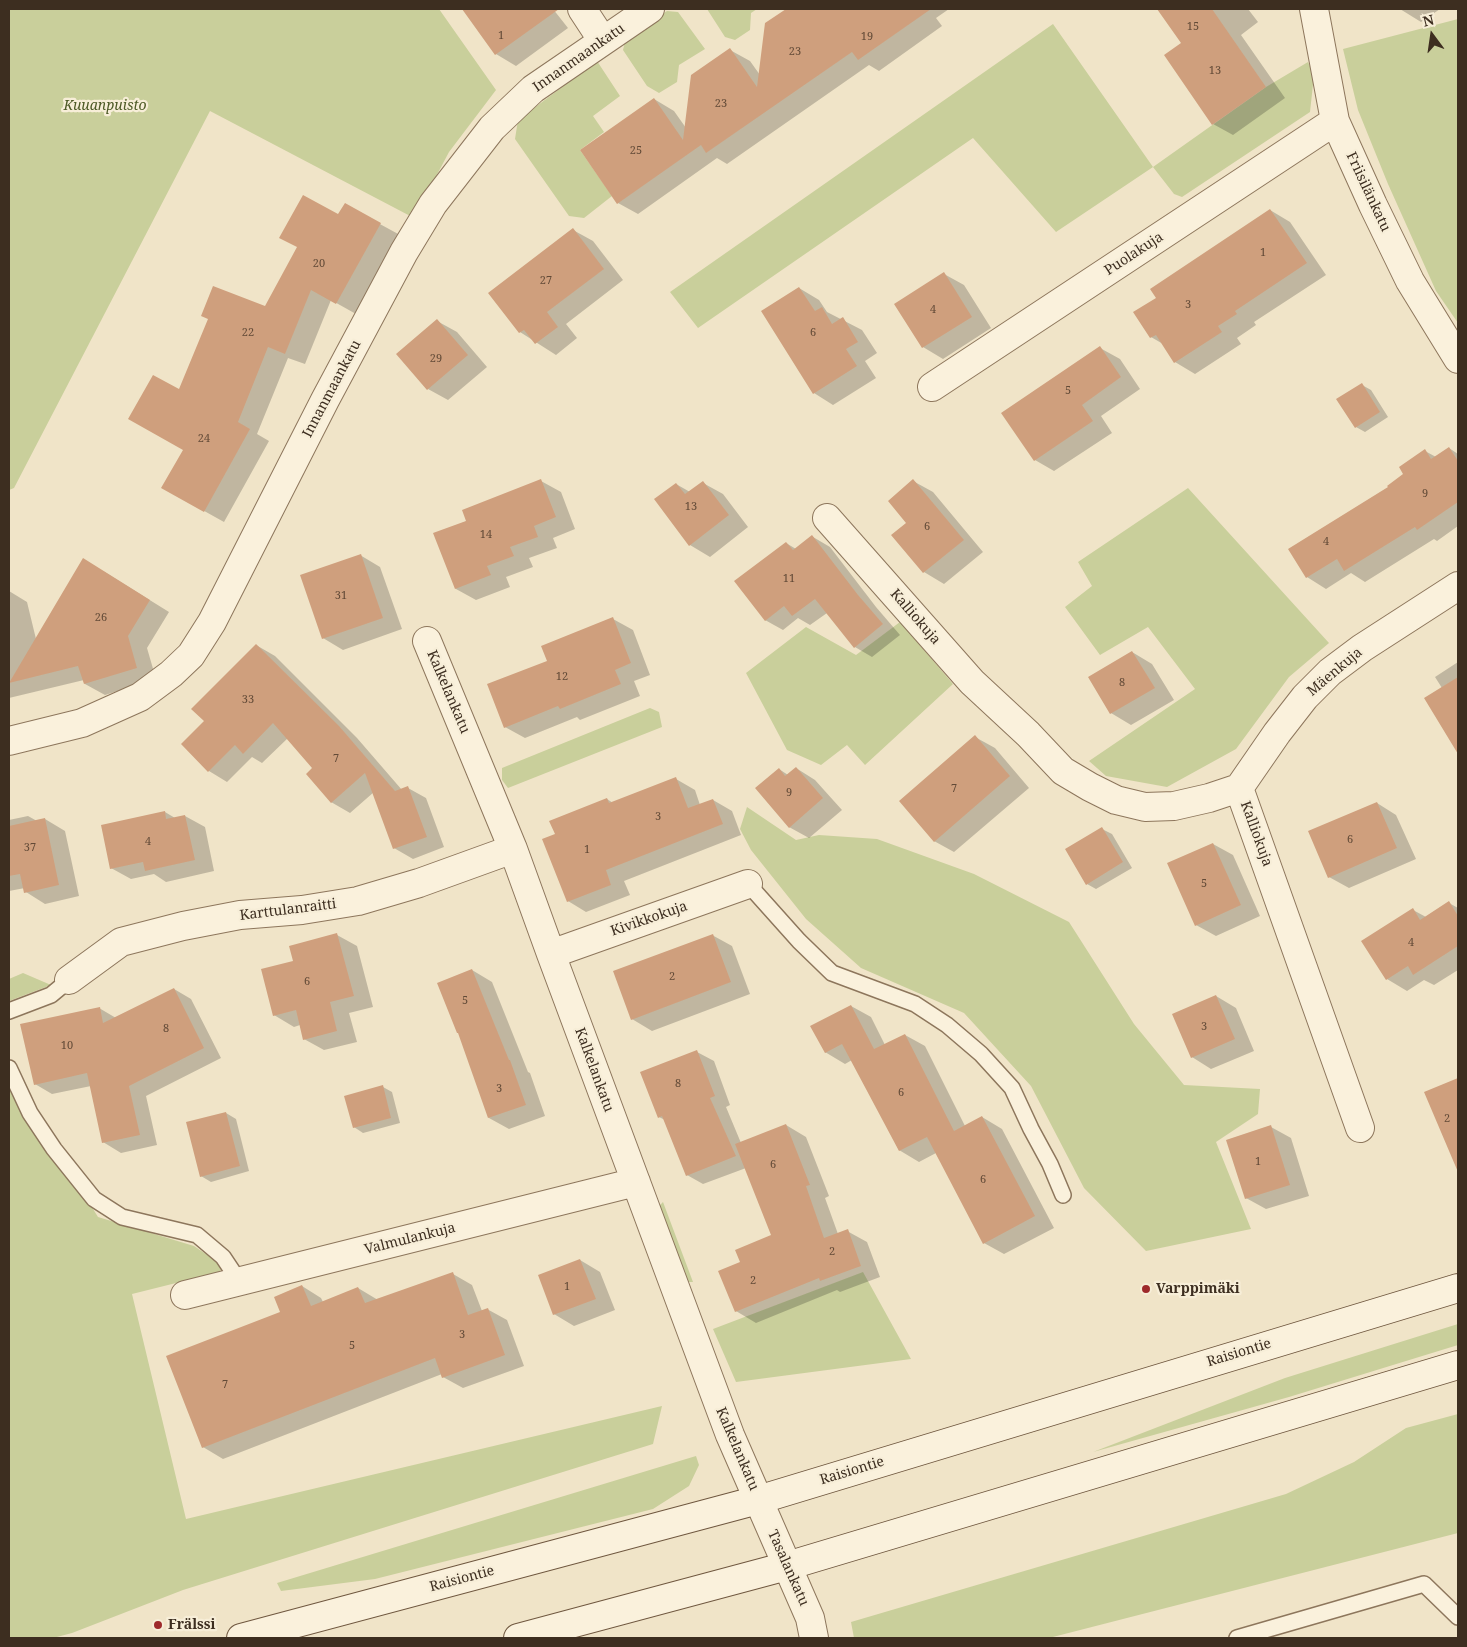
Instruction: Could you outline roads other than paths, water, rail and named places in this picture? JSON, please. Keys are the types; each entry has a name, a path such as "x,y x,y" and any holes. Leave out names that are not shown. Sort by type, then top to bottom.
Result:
{"street":[{"path":"582,9 603,41"},
{"name":"Innanmaankatu","path":"9,741 82,723 140,697 171,674 191,655 212,622 404,252 433,204 492,128 533,89 650,9"},
{"name":"Friisilänkatu","path":"1314,10 1335,121 1410,281 1458,359"},
{"name":"Puolakuja","path":"932,387 1335,121"},
{"name":"Kalliokuja","path":"827,518 972,682 1028,734 1063,771 1116,800 1145,807 1174,806 1209,798 1239,788 1360,1128"},
{"name":"Mäenkuja","path":"1239,788 1277,732 1305,697 1330,672 1362,648 1458,586"},
{"name":"Kalkelankatu","path":"427,641 513,849 730,1434 758,1500"},
{"name":"Karttulanraitti","path":"69,980 121,942 183,926 240,915 302,910 358,901 419,883 513,849"},
{"name":"Kivikkokuja","path":"551,954 748,884"},
{"name":"Valmulankuja","path":"185,1295 636,1182"},
{"name":"Raisiontie","path":"241,1638 758,1500 1458,1288"},
{"path":"518,1638 787,1566 1458,1365"},
{"name":"Tasalankatu","path":"758,1500 810,1618 814,1638"}],"lane":[{"path":"748,884 799,941 832,973 915,1004 947,1025 981,1054 1012,1088 1050,1164 1063,1195"},
{"path":"9,1011 51,995 69,980"},
{"path":"9,1068 30,1113 54,1149 94,1198 122,1217 197,1235 223,1257 239,1282"},
{"path":"1241,1638 1424,1584 1458,1617"}],"place":[{"name":"Varppimäki","path":"1146,1289"},
{"name":"Frälssi","path":"158,1625"}],"park label":[{"name":"Kuuanpuisto","path":"105,106"}]}
